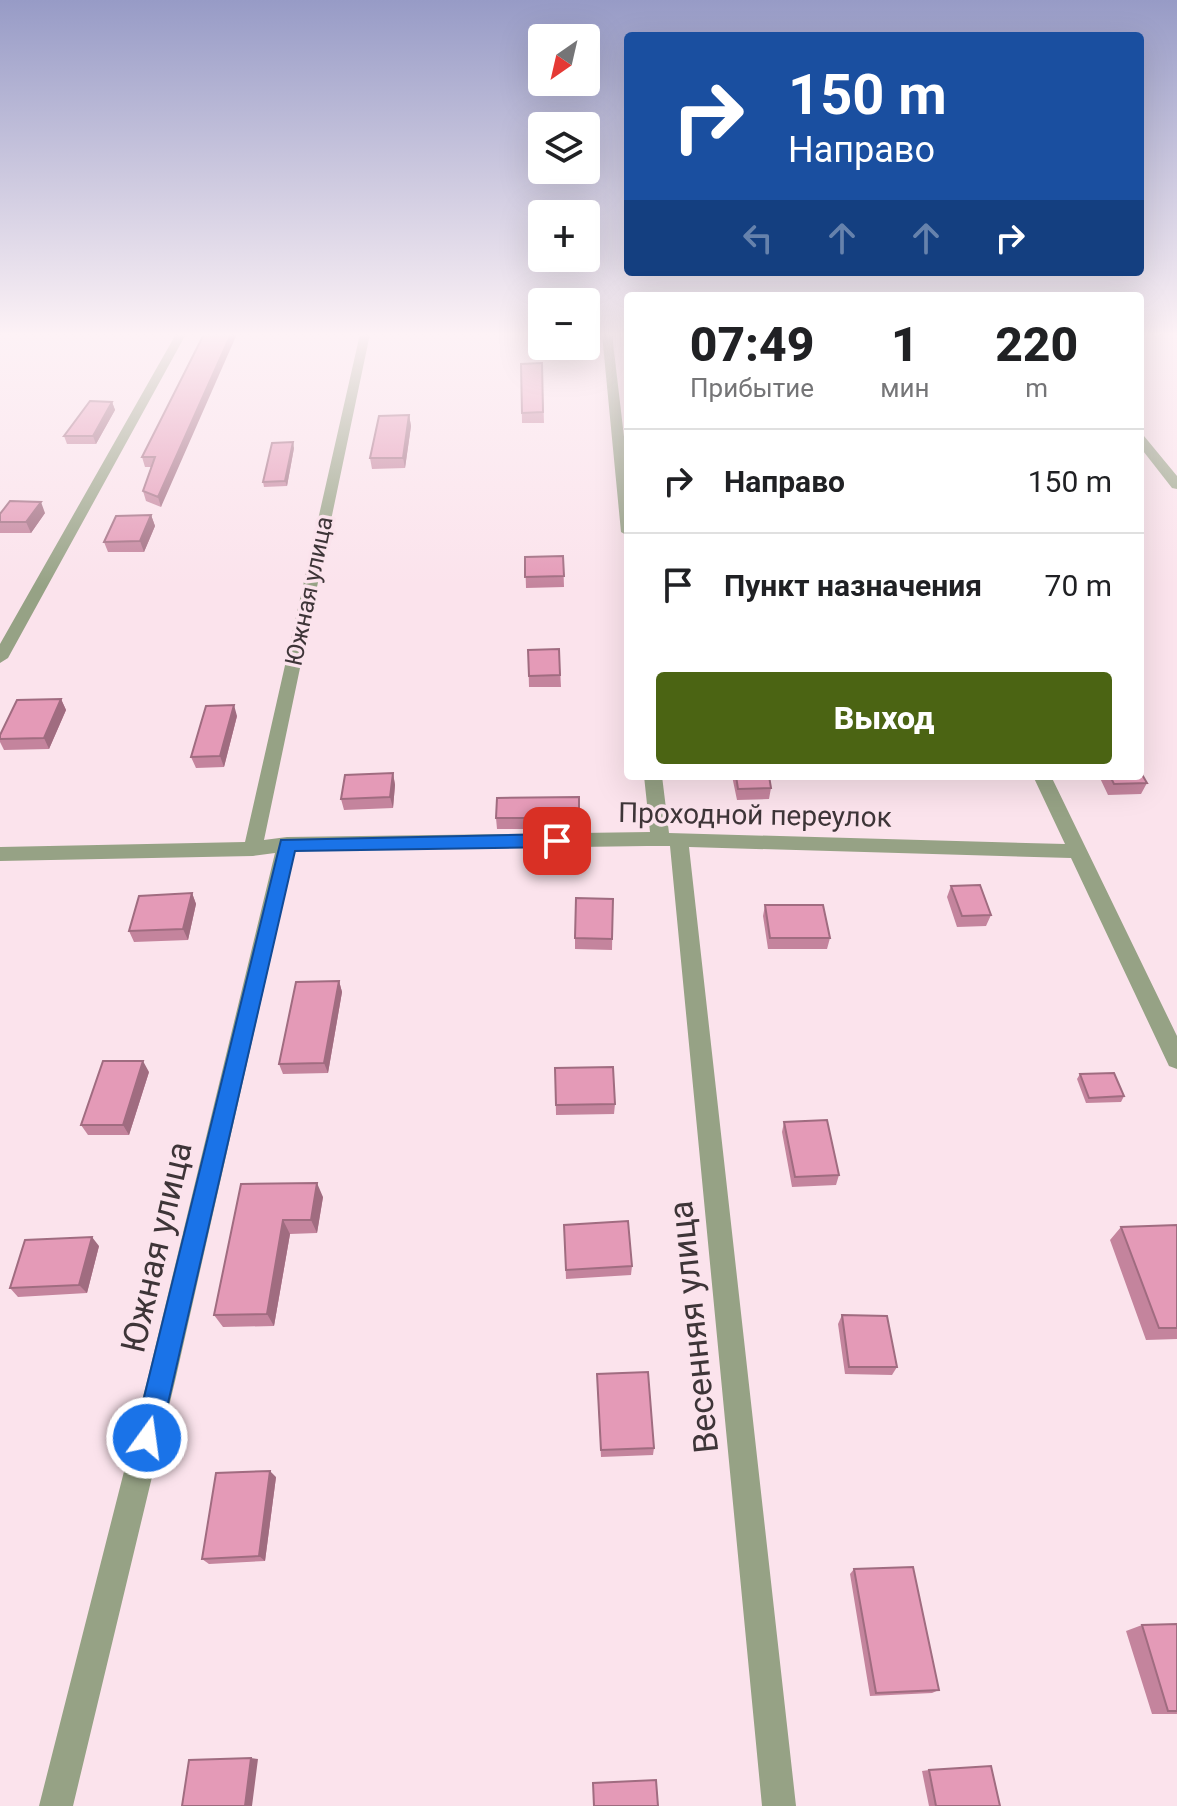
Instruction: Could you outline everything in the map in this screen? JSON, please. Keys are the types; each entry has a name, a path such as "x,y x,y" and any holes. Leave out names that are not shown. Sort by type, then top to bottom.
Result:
{"street":[{"path":"0,658 134,418"},
{"name":"Южная улица","path":"253,849 347,418"},
{"path":"616,418 624,494"},
{"path":"1144,444 1177,485"},
{"name":"Весенняя улица","path":"654,780 669,840 779,1806"},
{"path":"1044,780 1177,1059"},
{"name":"Проходной переулок","path":"0,854 253,849 287,844 669,840 1077,851"},
{"name":"Южная улица","path":"56,1806 162,1377 287,844"}],"building":[{"path":"77,418 103,418 93,436 64,436"},
{"path":"162,418 193,418 158,497 143,491 155,457 142,457"},
{"path":"379,418 409,418 403,458 370,458"},
{"path":"293,442 285,481 263,482 272,443"},
{"path":"10,501 41,502 26,522 0,522 0,514"},
{"path":"151,515 140,541 104,542 116,516"},
{"path":"563,556 564,576 525,577 525,557"},
{"path":"559,649 560,675 529,676 528,650"},
{"path":"61,699 44,738 0,739 17,700"},
{"path":"234,705 220,756 191,757 206,706"},
{"path":"393,773 390,797 341,799 345,775"},
{"path":"1144,778 1147,783 1114,784 1112,780"},
{"path":"737,780 770,780 771,788 738,789"},
{"path":"579,797 579,818 496,818 497,798"},
{"path":"980,885 991,915 962,916 951,886"},
{"path":"192,893 183,929 129,931 139,896"},
{"path":"576,898 613,899 612,939 575,938"},
{"path":"765,905 823,905 830,938 770,938"},
{"path":"339,981 324,1063 279,1064 296,982"},
{"path":"103,1061 143,1061 123,1125 81,1125"},
{"path":"613,1067 615,1104 556,1105 555,1068"},
{"path":"1114,1073 1124,1096 1089,1098 1080,1074"},
{"path":"827,1120 839,1175 795,1177 784,1122"},
{"path":"317,1183 311,1220 283,1220 267,1314 214,1315 241,1184"},
{"path":"628,1221 632,1266 566,1270 564,1225"},
{"path":"1177,1225 1177,1328 1159,1328 1121,1227"},
{"path":"92,1237 79,1285 10,1288 25,1240"},
{"path":"842,1315 887,1316 897,1367 849,1367"},
{"path":"648,1372 654,1448 601,1450 597,1374"},
{"path":"270,1471 259,1556 202,1559 216,1473"},
{"path":"913,1567 939,1690 876,1693 854,1569"},
{"path":"1177,1624 1177,1711 1168,1711 1142,1625"},
{"path":"251,1758 245,1806 182,1806 189,1760"},
{"path":"991,1766 1000,1806 936,1806 929,1770"},
{"path":"656,1780 658,1806 594,1806 593,1783"}],"route":[{"path":"147,1438 287,844 557,841"}]}
